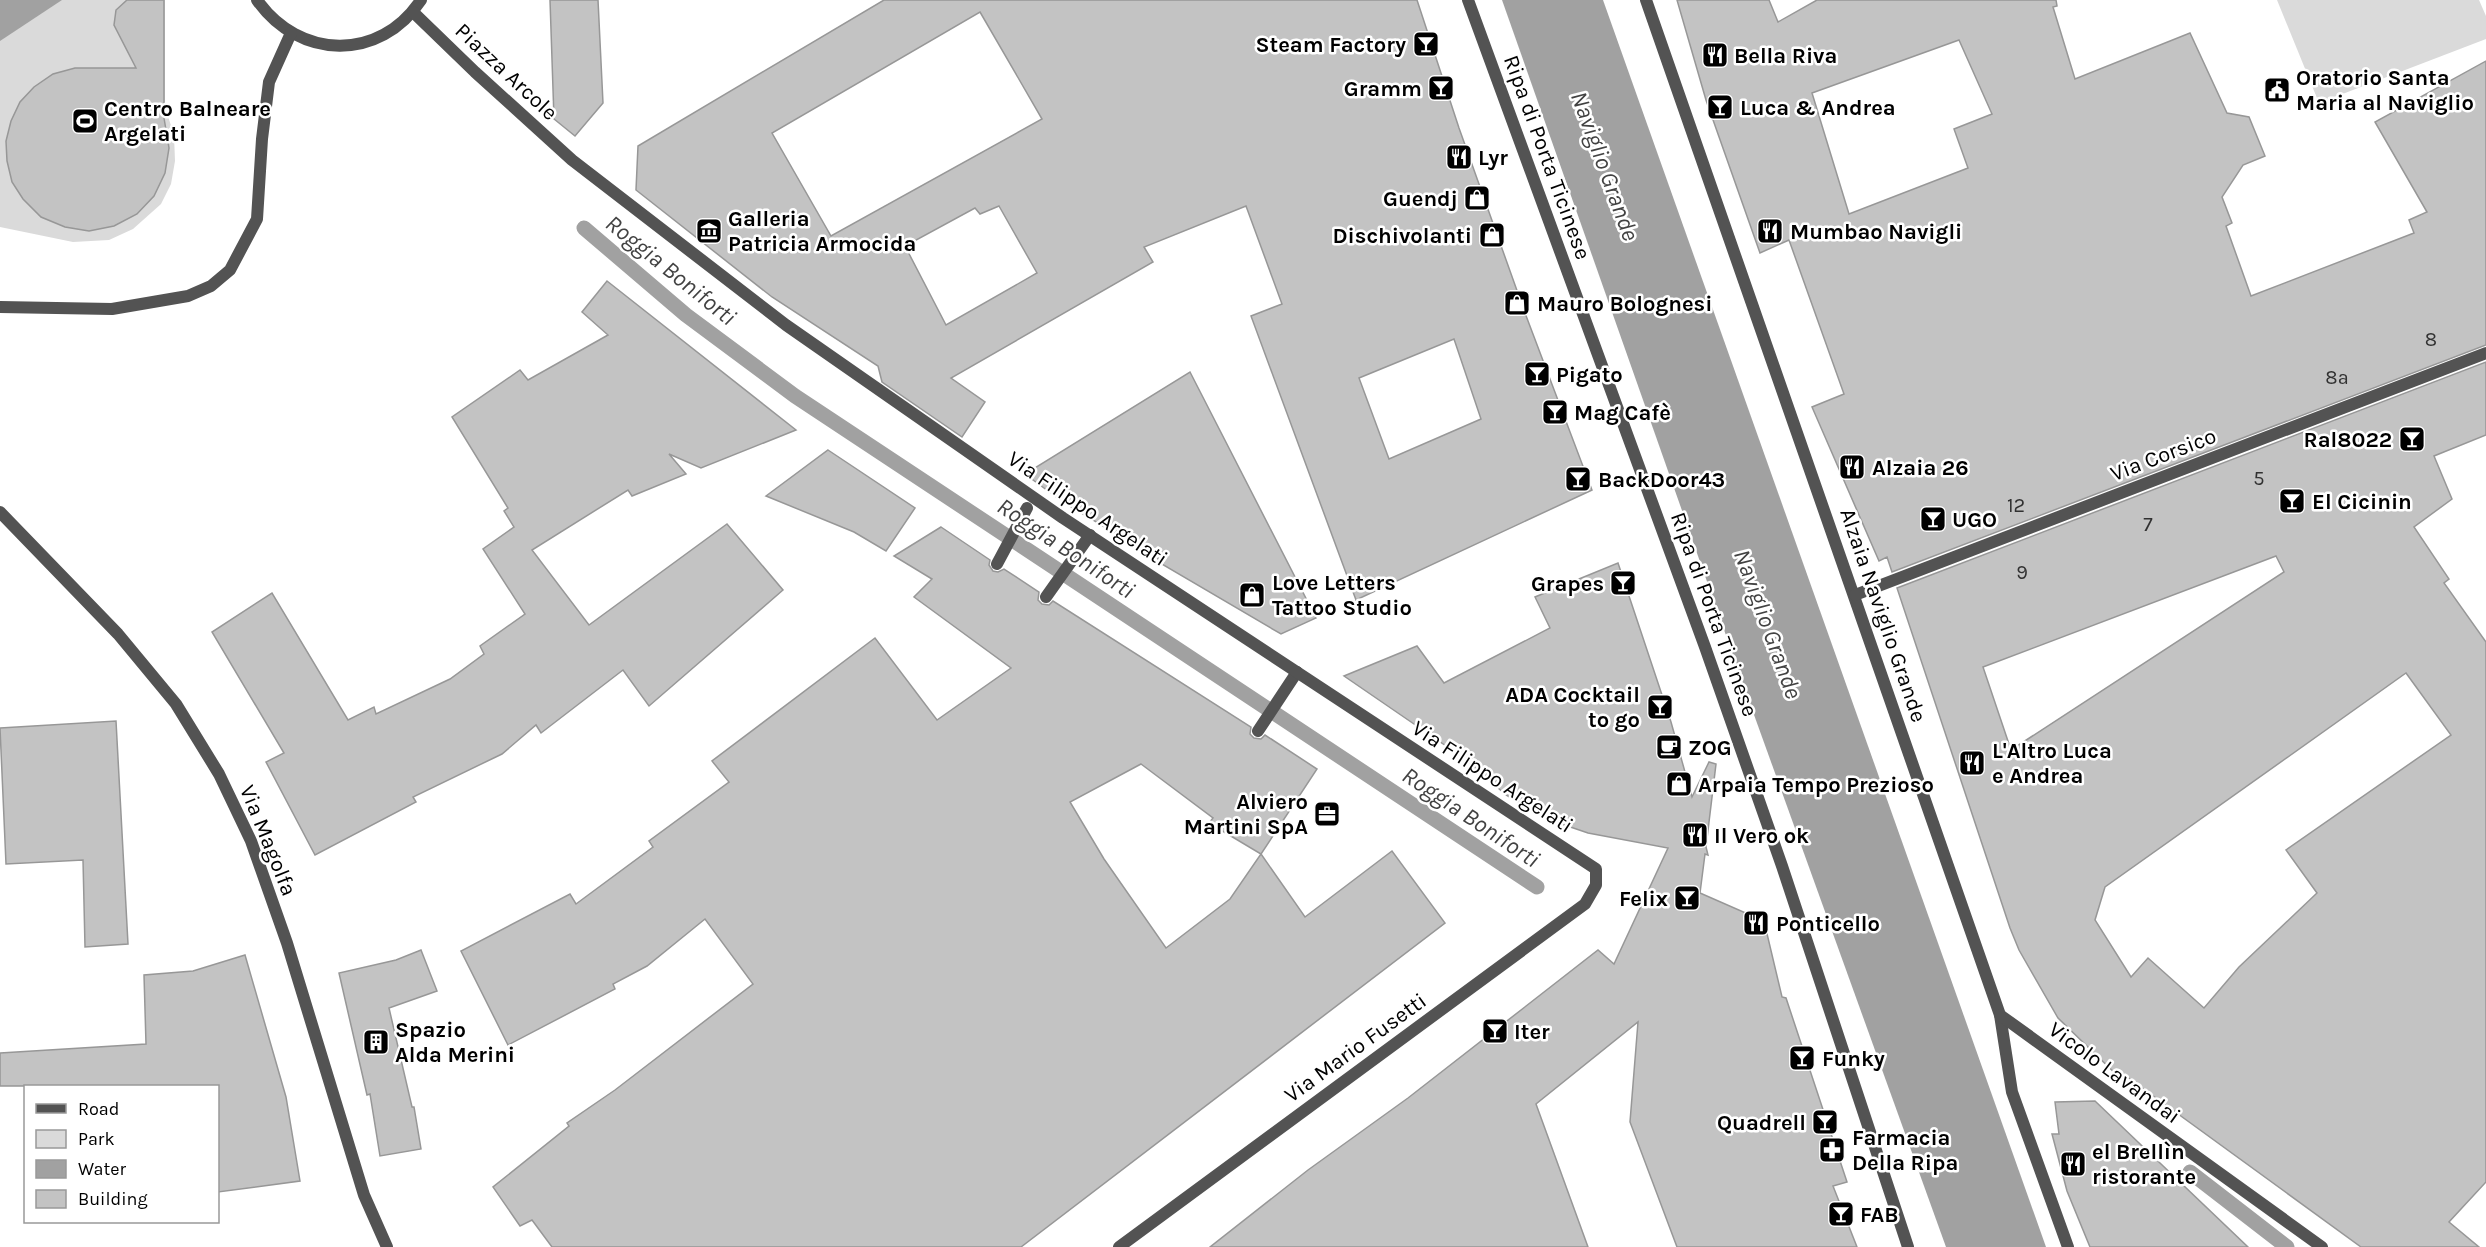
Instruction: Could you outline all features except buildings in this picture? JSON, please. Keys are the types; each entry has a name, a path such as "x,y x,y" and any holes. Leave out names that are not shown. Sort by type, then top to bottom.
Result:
{"street":[{"path":"257,0 272,18 291,33 308,42 324,46 363,43 387,33 413,12 421,0"},
{"name":"Ripa di Porta Ticinese","path":"1468,0 1705,647 1786,877 1908,1247"},
{"name":"Alzaia Naviglio Grande","path":"1646,0 2000,1014 2012,1092 2068,1247"},
{"name":"Piazza Arcole","path":"413,12 572,160"},
{"path":"0,307 112,309 188,296 211,286 230,270 257,219 262,139 269,82 291,33"},
{"name":"Via Filippo Argelati","path":"572,160 786,325 1090,536 1596,869"},
{"name":"Via Corsico","path":"1855,595 2486,353"},
{"path":"997,564 1027,508"},
{"name":"Via Magolfa","path":"0,512 118,634 176,704 219,774 251,841 287,943 364,1195 387,1247"},
{"path":"1046,597 1090,536"},
{"path":"1258,731 1297,672"},
{"name":"Via Mario Fusetti","path":"1119,1247 1585,904 1596,885 1596,869"},
{"name":"Vicolo Lavandai","path":"2000,1014 2322,1247"}],"green space":[{"name":"Centro Balneare Argelati","path":"0,0 165,0 165,107 174,135 175,161 171,184 161,204 133,229 109,240 73,242 0,227"},
{"path":"2277,0 2479,0 2486,16 2486,39 2319,103"}],"water":[{"path":"0,0 62,0 0,41"},
{"name":"Naviglio Grande","path":"1502,0 1603,0 2046,1247 1946,1247 1753,712"}],"waterway":[{"name":"Roggia Boniforti","path":"584,228 686,315 795,396 1537,887"},
{"path":"2190,1172 2287,1247"}],"place":[{"name":"Steam Factory","path":"1426,44"},
{"name":"Bella Riva","path":"1715,55"},
{"name":"Gramm","path":"1441,88"},
{"name":"Oratorio Santa Maria al Naviglio","path":"2277,90"},
{"name":"Luca & Andrea","path":"1720,107"},
{"name":"Centro Balneare Argelati","path":"85,121"},
{"name":"Lyr","path":"1459,157"},
{"name":"Guendj","path":"1477,198"},
{"name":"Galleria Patricia Armocida","path":"709,231"},
{"name":"Mumbao Navigli","path":"1770,231"},
{"name":"Dischivolanti","path":"1492,235"},
{"name":"Mauro Bolognesi","path":"1517,303"},
{"name":"Pigato","path":"1537,374"},
{"name":"Mag Cafè","path":"1555,412"},
{"name":"Ral8022","path":"2412,439"},
{"name":"Alzaia 26","path":"1852,467"},
{"name":"BackDoor43","path":"1578,479"},
{"name":"El Cicinin","path":"2292,501"},
{"name":"UGO","path":"1933,519"},
{"name":"Grapes","path":"1623,583"},
{"name":"Love Letters Tattoo Studio","path":"1252,595"},
{"name":"ADA Cocktail to go","path":"1660,707"},
{"name":"ZOG","path":"1669,747"},
{"name":"L'Altro Luca e Andrea","path":"1972,763"},
{"name":"Arpaia Tempo Prezioso","path":"1679,784"},
{"name":"Alviero Martini SpA","path":"1327,814"},
{"name":"Il Vero ok","path":"1695,835"},
{"name":"Felix","path":"1687,898"},
{"name":"Ponticello","path":"1756,923"},
{"name":"Iter","path":"1495,1031"},
{"name":"Spazio Alda Merini","path":"376,1042"},
{"name":"Funky","path":"1802,1058"},
{"name":"Quadrell","path":"1825,1122"},
{"name":"Farmacia Della Ripa","path":"1832,1150"},
{"name":"el Brellìn ristorante","path":"2073,1164"},
{"name":"FAB","path":"1841,1214"}]}
